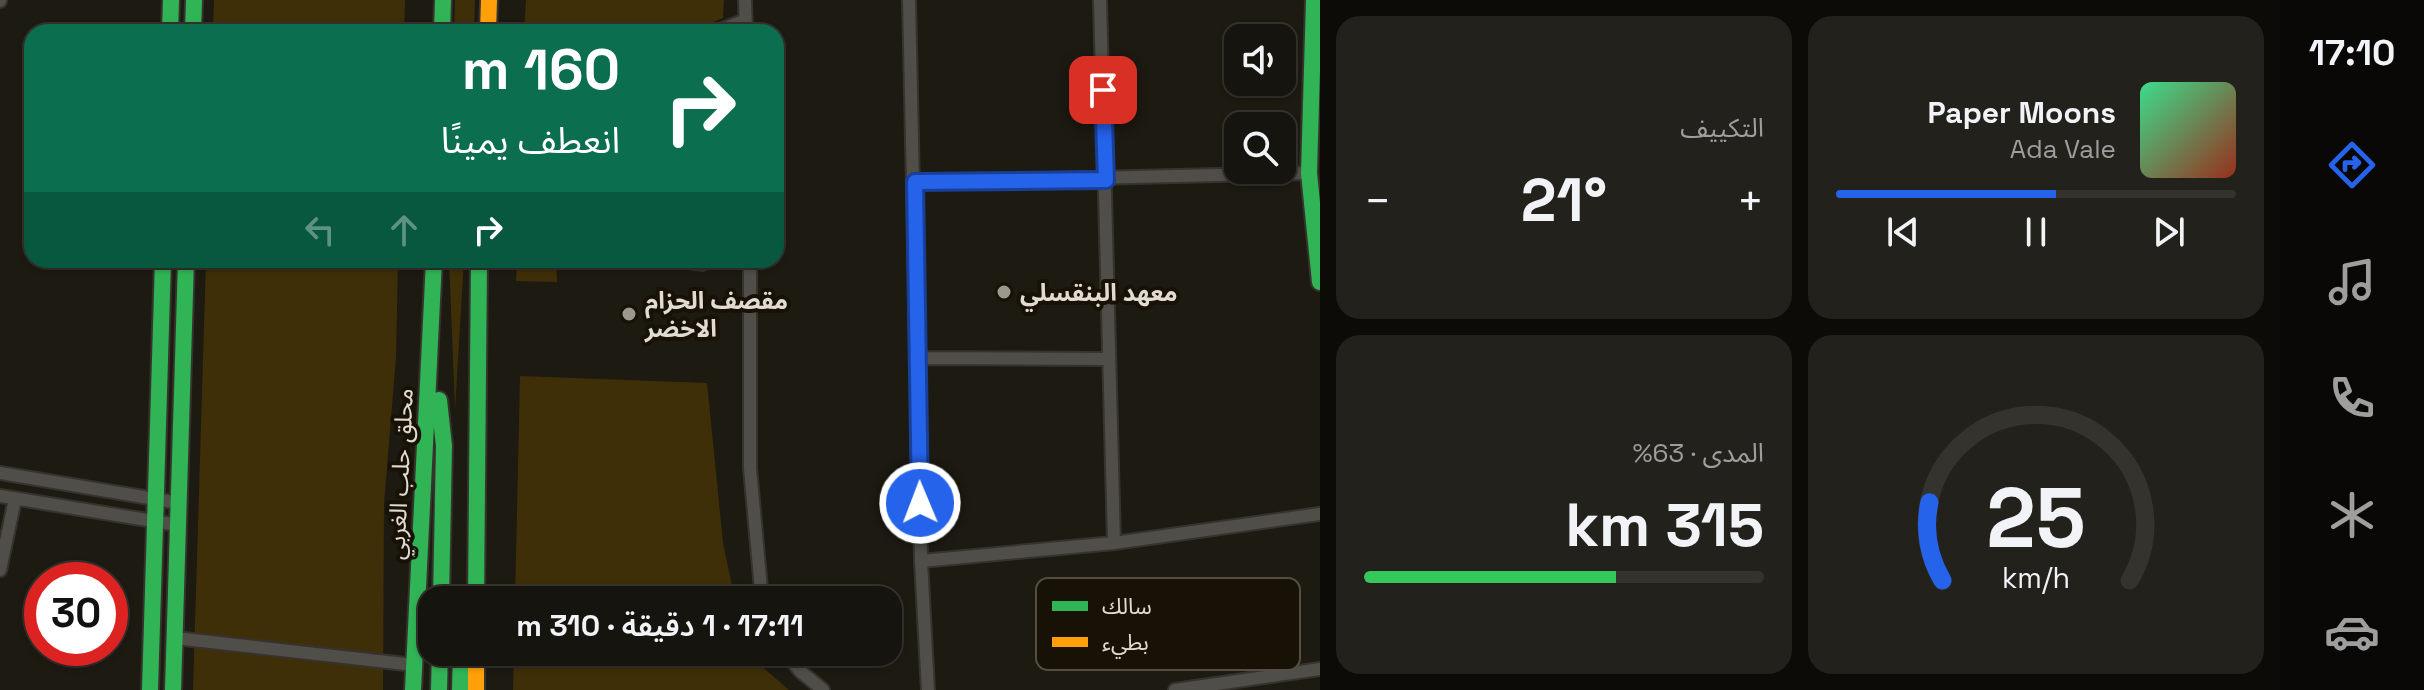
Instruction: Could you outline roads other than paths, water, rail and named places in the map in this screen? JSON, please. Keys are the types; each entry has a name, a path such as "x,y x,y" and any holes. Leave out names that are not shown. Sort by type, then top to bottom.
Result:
{"main road":[{"path":"170,24 171,0"},
{"path":"193,24 194,0"},
{"path":"442,24 443,0"},
{"path":"488,24 489,0"},
{"path":"1314,0 1309,173 1320,282"},
{"path":"150,690 163,268"},
{"path":"173,690 186,268"},
{"name":"محلق حلب الغربي","path":"413,690 434,268"},
{"path":"476,586 479,268"},
{"path":"432,328 444,446 441,586"},
{"path":"462,586 467,450 477,331"},
{"path":"439,690 440,666"},
{"path":"460,690 461,666"},
{"path":"476,666 476,690"}],"street":[{"path":"745,0 745,24"},
{"path":"909,0 921,561 928,690"},
{"path":"1100,0 1114,543"},
{"path":"915,182 1309,173"},
{"path":"750,268 750,468 761,586"},
{"path":"918,358 1107,359"},
{"path":"0,473 179,503"},
{"path":"0,496 178,525"},
{"path":"0,570 15,499"},
{"path":"921,561 1114,543 1320,514"},
{"path":"175,638 414,665"},
{"path":"796,666 823,690"},
{"path":"1175,690 1320,669"}],"lane":[{"path":"728,24 745,17"}],"place":[{"name":"معهد البنقسلي","path":"1004,292"},
{"name":"مقصف الحزام الاخضر","path":"629,314"}]}
